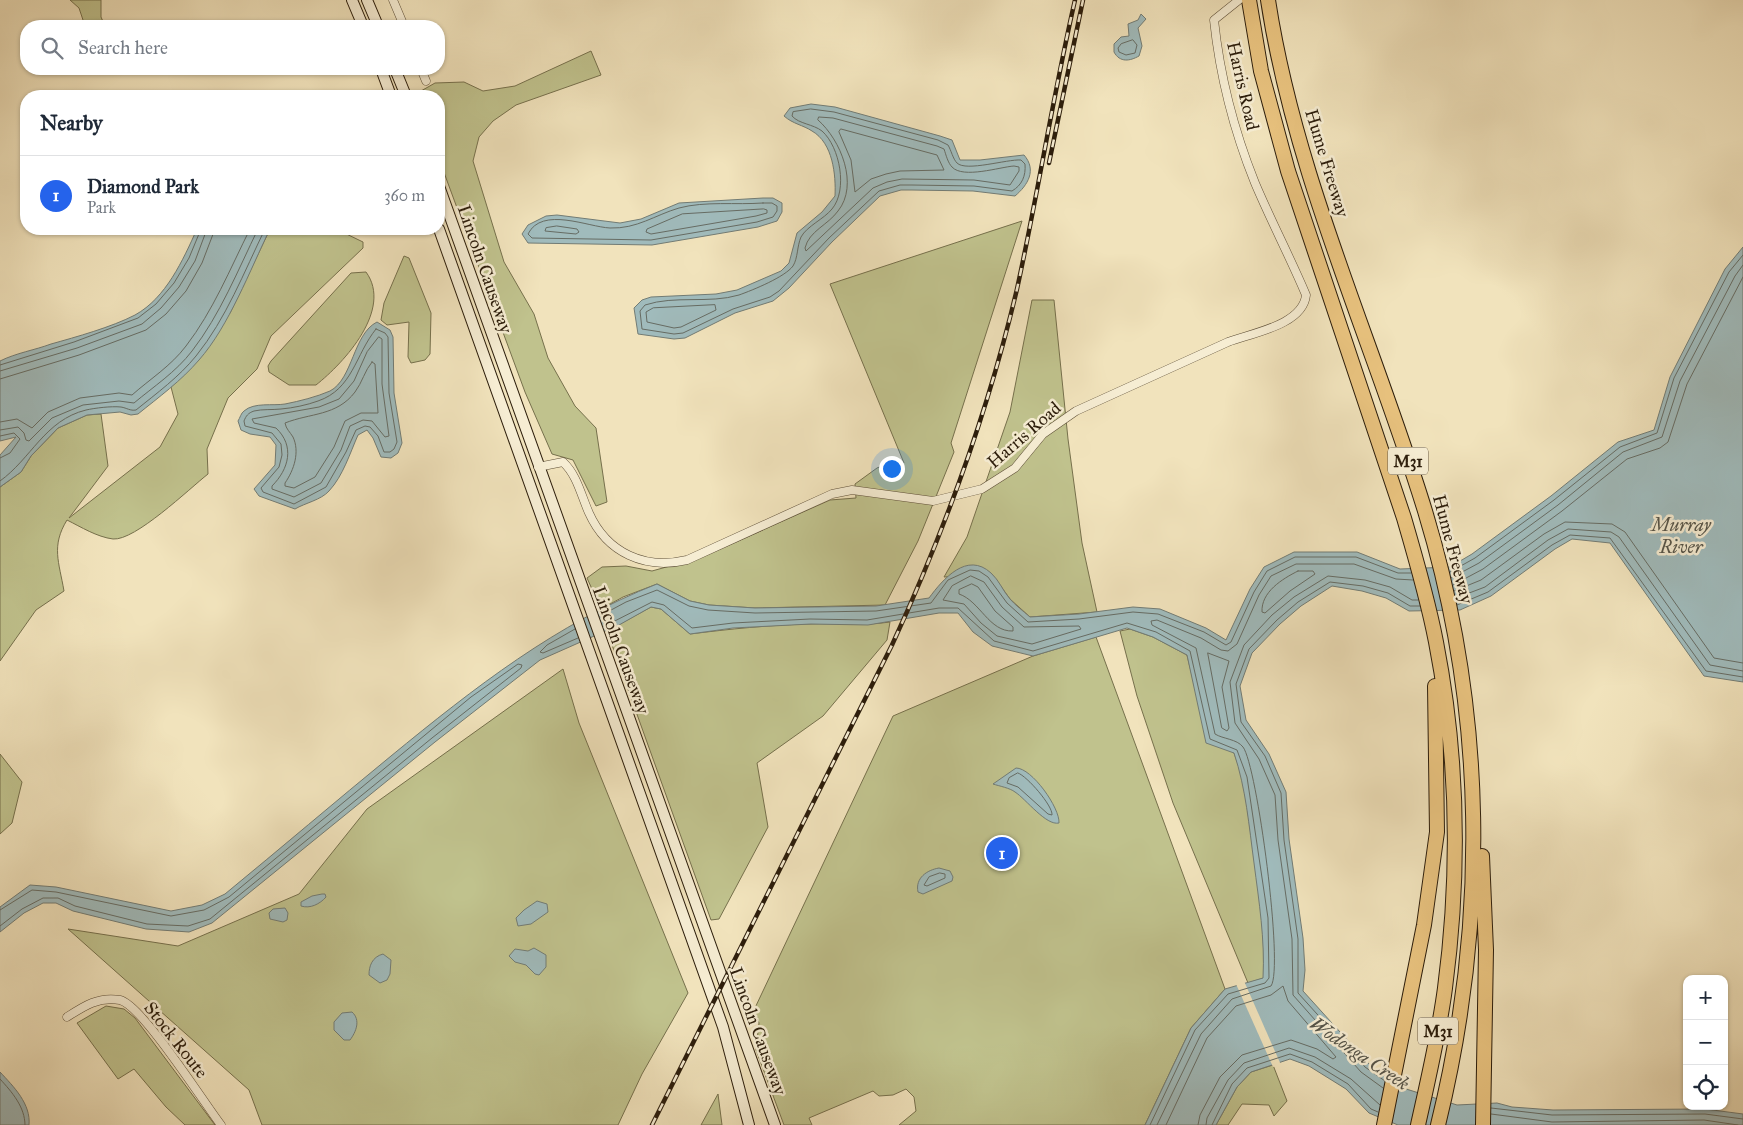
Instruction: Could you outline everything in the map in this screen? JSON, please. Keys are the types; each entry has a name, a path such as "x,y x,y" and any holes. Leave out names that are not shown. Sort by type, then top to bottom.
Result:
{"highway":[{"name":"M31","path":"1249,0 1257,53 1273,121 1314,249 1372,417 1422,583 1452,772 1454,822 1450,936 1438,1030 1418,1125"},
{"name":"Hume Freeway","path":"1268,0 1275,42 1301,147 1425,511 1444,580 1464,686 1473,776 1474,880 1470,945 1457,1035 1438,1125"},
{"path":"1384,1125 1424,925 1437,832 1439,689"},
{"path":"1473,776 1481,827 1486,950 1484,1125"}],"main road":[{"path":"352,0 360,20"},
{"path":"367,0 375,20"},
{"path":"383,75 389,90"},
{"path":"398,75 404,90"},
{"name":"Lincoln Causeway","path":"445,203 775,1125"},
{"name":"Lincoln Causeway","path":"440,235 723,1027 749,1125"},
{"path":"524,472 538,467"}],"street":[{"path":"393,0 401,20"},
{"name":"Harris Road","path":"538,467 564,462 573,471 590,515 601,535 611,544 634,557 667,565 687,560 832,494 852,490 933,501 982,489 1015,468 1044,434 1076,411 1228,342 1251,333 1273,328 1290,318 1301,310 1306,295 1255,184 1234,125 1220,66 1214,20 1239,0"},
{"path":"424,75 426,81"},
{"name":"Stock Route","path":"67,1017 91,1002 109,998 123,1001 155,1034 221,1125"}],"green space":[{"path":"70,0 101,0 102,20 83,20 79,8"},
{"path":"591,51 601,75 516,105 493,121 479,137 473,161 504,262 534,314 548,358 575,406 596,428 607,502 596,506 573,460 552,454 525,392 445,175 445,90 423,90 435,83 464,82 483,91 515,86"},
{"path":"1022,221 951,443 954,452 918,541 885,605 755,608 709,605 690,601 657,584 623,597 601,609 587,578 602,567 626,566 652,571 702,557 830,500 856,498 855,484 877,468 897,460 904,463 830,284"},
{"path":"267,235 348,235 363,242 363,248 271,336 257,369 228,398 207,449 208,474 148,523 123,537 113,539 101,536 67,520 62,529 58,546 64,591 36,610 0,661 0,487 21,472 31,456 58,428 87,415 101,414 108,466 69,518 160,447 178,414 171,387 230,313"},
{"path":"404,256 409,258 431,313 430,354 425,360 411,363 408,357 409,322 387,325 381,320 384,303"},
{"path":"366,272 373,287 374,302 370,318 352,349 340,363 316,385 289,385 269,372 268,366 271,361 351,273"},
{"path":"1032,300 1054,300 1068,439 1082,543 1097,612 1030,617 1010,599 992,574 944,577 967,537 1010,412"},
{"path":"651,607 661,609 690,634 779,625 890,622 887,640 823,716 757,763 768,827 719,919 711,920 607,631"},
{"path":"1130,629 1153,637 1187,655 1194,684 1234,753 1243,778 1263,919 1264,978 1248,983 1173,803 1137,696 1120,631"},
{"path":"1096,637 1225,989 1191,1028 1145,1125 899,1125 916,1111 914,1097 906,1089 893,1095 879,1096 873,1091 809,1118 812,1125 784,1125 756,1050 759,1023 754,1010 893,716 1033,656"},
{"path":"563,669 579,723 688,993 642,1074 618,1125 262,1125 249,1090 68,929 178,946 299,894 367,809"},
{"path":"0,754 22,782 12,823 0,834"},
{"path":"106,1006 124,1009 135,1018 215,1125 185,1125 166,1107 134,1069 118,1079 77,1023"},
{"path":"1273,1065 1287,1101 1274,1116 1269,1105 1242,1104 1228,1125 1216,1125 1237,1087 1251,1072"},
{"path":"718,1094 722,1125 701,1125"}],"water":[{"path":"1141,14 1146,19 1138,28 1142,46 1139,56 1129,60 1119,58 1114,52 1114,44 1121,37 1129,36 1128,24 1138,20"},
{"path":"811,104 835,107 952,140 960,160 980,160 1024,155 1030,166 1029,177 1024,187 1015,196 973,191 901,190 880,196 832,242 789,288 773,301 735,313 685,338 674,339 638,334 634,308 642,300 651,297 716,294 737,290 781,271 789,263 797,233 822,212 835,196 834,169 825,143 812,131 784,116 790,108"},
{"path":"773,198 782,203 782,212 777,221 758,227 652,245 528,243 522,234 528,225 546,216 557,215 620,223 641,219 679,203"},
{"path":"194,235 267,235 220,331 199,360 185,375 138,414 131,415 120,412 87,415 58,428 31,456 21,472 0,487 0,455 16,437 0,441 0,361 105,328 135,315 156,299 165,288"},
{"name":"Murray River","path":"1743,247 1743,682 1704,676 1610,543 1572,539 1555,549 1491,596 1460,610 1409,611 1386,598 1362,591 1332,586 1301,606 1280,624 1252,653 1240,686 1246,720 1269,754 1286,792 1289,839 1303,938 1305,970 1303,991 1369,1064 1403,1088 1457,1105 1497,1103 1512,1107 1553,1110 1713,1110 1743,1114 1743,1125 1398,1125 1369,1113 1346,1089 1309,1066 1290,1059 1251,1072 1237,1087 1216,1125 1145,1125 1191,1028 1225,989 1263,978 1263,949 1260,906 1247,808 1234,753 1206,743 1187,655 1153,637 1127,628 1033,656 992,646 973,632 958,613 939,613 868,625 811,624 733,628 690,634 661,609 651,607 619,625 540,660 435,742 212,923 189,932 146,929 73,911 56,903 43,903 24,913 0,932 0,907 30,885 56,887 171,911 202,905 225,894 391,756 485,682 518,659 585,618 657,584 690,601 709,605 755,608 876,606 929,598 941,583 956,570 973,565 982,567 991,573 1010,599 1030,617 1079,614 1133,607 1160,609 1206,628 1226,640 1250,589 1264,567 1294,552 1357,552 1400,569 1450,567 1472,554 1551,496 1618,442 1654,430 1670,377 1725,269"},
{"path":"377,322 390,330 393,337 394,393 402,443 398,453 391,458 381,457 373,438 367,430 358,435 346,464 334,485 322,497 295,509 259,496 254,489 275,465 276,445 270,437 250,434 241,430 238,421 242,413 253,406 285,404 308,399 330,391 344,377 363,336"},
{"path":"1016,768 1030,774 1037,781 1055,808 1059,823 1054,823 1042,816 1020,795 1007,788 993,784"},
{"path":"939,868 950,871 953,877 952,881 923,894 918,892 918,883 923,875"},
{"path":"325,894 326,897 318,904 308,907 301,906 301,902 312,896"},
{"path":"537,901 547,904 548,912 531,924 518,926 516,918"},
{"path":"285,908 288,913 287,920 283,922 270,919 269,913 273,909"},
{"path":"534,948 546,955 546,967 539,975 535,974 526,965 515,962 509,956 515,949 528,951"},
{"path":"383,954 391,960 390,974 387,980 380,983 369,975 369,972 374,960"},
{"path":"352,1012 357,1022 356,1030 350,1040 344,1040 334,1030 334,1022 342,1013"},
{"path":"0,1072 16,1090 24,1103 29,1117 29,1125 0,1125"}],"pier":[{"path":"1244,981 1281,1065 1273,1067 1236,984"}],"railway":[{"path":"652,1125 892,645 930,558 964,470 993,380 1017,289 1075,0"},
{"path":"1049,163 1083,0"}],"place":[{"name":"Diamond Park","path":"1002,853"}],"water label":[{"name":"Wodonga Creek","path":"1360,1053"}]}
